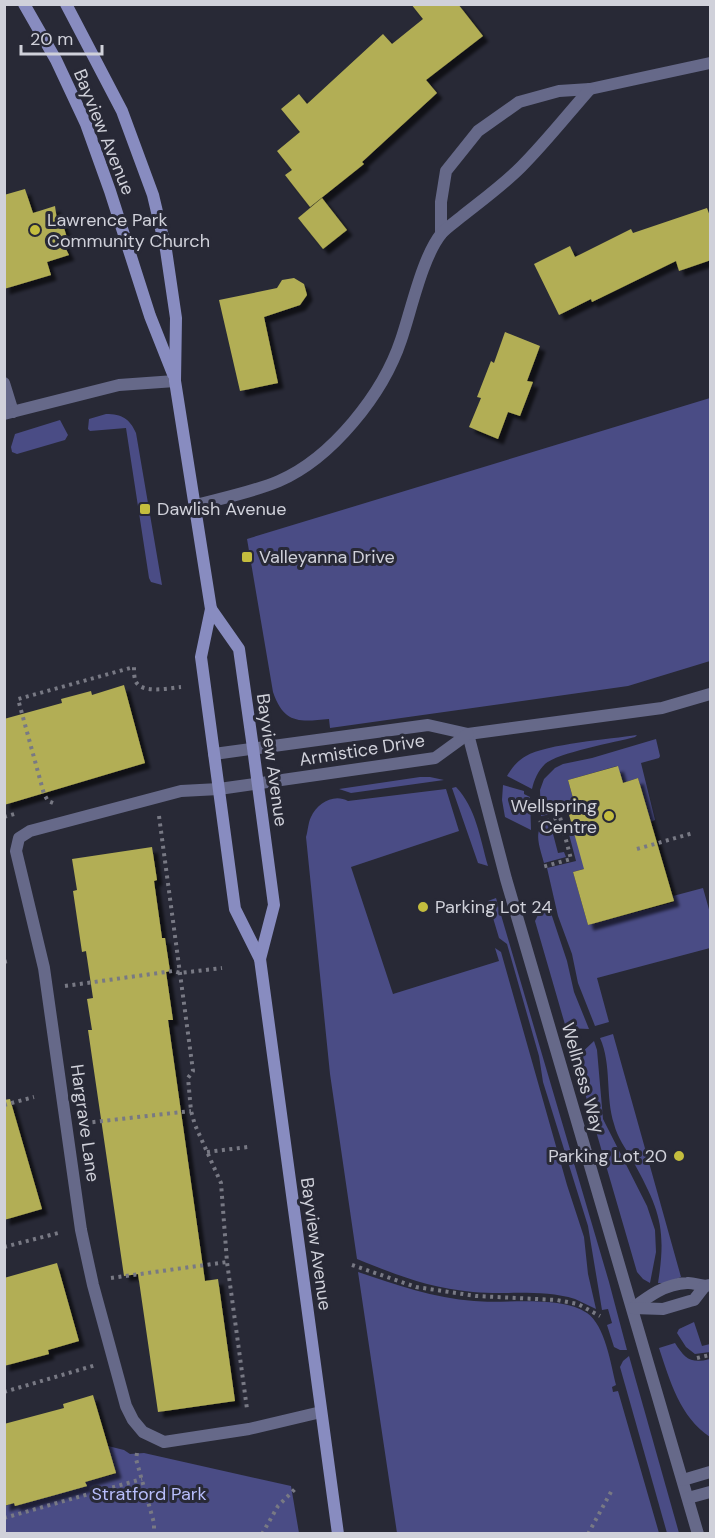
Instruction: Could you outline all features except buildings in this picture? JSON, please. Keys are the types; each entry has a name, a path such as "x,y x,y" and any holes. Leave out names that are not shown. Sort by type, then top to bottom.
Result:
{"main road":[{"name":"Bayview Avenue","path":"24,4 56,60 86,124 150,316 175,381"},
{"name":"Bayview Avenue","path":"66,4 122,111 153,195 166,250 176,318 175,381 211,609 201,657 214,754 235,909 260,959 338,1533"},
{"name":"Bayview Avenue","path":"211,609 239,649 253,748 274,905 260,959"}],"street":[{"path":"441,234 441,202 446,171 478,131 519,102 559,91 590,89 711,63"},
{"path":"196,505 254,489 298,472 349,426 392,364 431,252 441,234 520,168 590,89"},
{"path":"4,383 9,413 119,385 175,381"},
{"name":"Armistice Drive","path":"214,754 428,725 468,734 662,708 711,694"},
{"name":"Armistice Drive","path":"219,789 435,758 468,734"},
{"name":"Wellness Way","path":"468,734 512,901 698,1533"},
{"name":"Hargrave Lane","path":"219,789 181,791 30,831 19,838 15,851 44,968 85,1247 98,1305 126,1406 133,1420 143,1432 164,1442 239,1431 321,1412"},
{"path":"633,1308 656,1291 674,1285 689,1282 707,1286"},
{"path":"633,1308 663,1308 694,1300 707,1286"},
{"path":"683,1480 711,1472"},
{"path":"688,1498 711,1492"}],"path":[{"path":"53,803 48,801 44,794 18,699 134,667 137,684 143,688 181,687"},
{"path":"158,815 193,1071 188,1078 191,1111 221,1183 227,1262 247,1412"},
{"path":"539,823 560,817 571,859 542,867"},
{"path":"637,849 693,833"},
{"path":"62,986 173,971 180,973 222,968"},
{"path":"4,1105 34,1097"},
{"path":"81,1124 191,1111"},
{"path":"207,1152 248,1147"},
{"path":"4,1247 64,1231"},
{"path":"107,1279 227,1262"},
{"path":"352,1265 416,1287 476,1296 558,1300 578,1304 600,1316"},
{"path":"697,1358 711,1354"},
{"path":"4,1392 99,1364"},
{"path":"137,1453 136,1459 154,1523 154,1533"},
{"path":"4,1518 142,1479"},
{"path":"262,1533 278,1506 295,1489"},
{"path":"588,1533 612,1490"}],"green space":[{"path":"710,398 710,661 628,686 330,728 329,719 309,721 294,719 282,710 273,692 247,539"},
{"path":"106,414 125,418 136,433 162,585 151,582 149,578 126,428 90,431 88,429 89,419"},
{"path":"60,420 68,435 65,440 17,454 12,452 11,447 15,434"},
{"path":"637,735 552,760 540,770 532,789 507,776 520,760 535,752 563,745"},
{"path":"656,739 659,758 641,763 655,820 651,822 638,778 623,783 617,766 568,780 576,809 541,816 540,790 544,779 555,768"},
{"path":"420,777 444,780 351,793 339,789"},
{"path":"503,785 524,791 524,794 530,797 531,830 505,817 502,800"},
{"path":"456,787 473,814 488,866 478,863 452,788"},
{"path":"446,789 459,831 351,867 393,994 499,961 495,948 501,952 584,1237 588,1274 596,1309 575,1299 550,1294 486,1293 442,1287 357,1259 330,1074 306,837 314,812 326,801 337,798 348,801"},
{"path":"571,821 594,866 573,872 588,925 674,902 673,896 703,888 710,913 710,948 597,978 609,1022 595,1026 578,983 572,954 558,916 547,868 576,861 566,823"},
{"path":"556,822 557,827 552,830 558,853 564,852 566,857 544,863 538,840 539,830 544,825"},
{"path":"496,898 627,1350 614,1347 607,1325 612,1323 608,1309 602,1310 588,1226 543,1082 539,1056 507,944 499,938 488,901"},
{"path":"548,904 567,961 574,992 589,1029 566,1028 535,921 543,905"},
{"path":"613,1034 681,1277 665,1283 658,1283 662,1247 655,1206 617,1134 611,1113 606,1059 600,1038"},
{"path":"594,1041 597,1050 603,1119 647,1206 655,1230 656,1252 650,1283 637,1272 575,1059"},
{"path":"358,1272 444,1297 487,1302 548,1302 576,1307 587,1313 603,1336 616,1385 612,1387 613,1392 618,1391 659,1533 397,1533"},
{"path":"694,1322 702,1346 710,1344 710,1352 695,1354 686,1347 677,1333 679,1329"},
{"path":"675,1343 689,1359 698,1361 710,1359 710,1437 700,1429 684,1409 667,1373 659,1348"},
{"path":"629,1356 679,1533 667,1533 620,1367"},
{"name":"Stratford Park","path":"108,1446 130,1454 144,1453 291,1486 299,1533 5,1534 5,1506 14,1503 15,1506 86,1486 85,1482 115,1474"}],"place":[{"name":"Lawrence Park Community Church","path":"35,230"},
{"name":"Dawlish Avenue","path":"145,509"},
{"name":"Valleyanna Drive","path":"247,557"},
{"name":"Wellspring Centre","path":"609,816"},
{"name":"Parking Lot 24","path":"423,907"},
{"name":"Parking Lot 20","path":"679,1156"}]}
